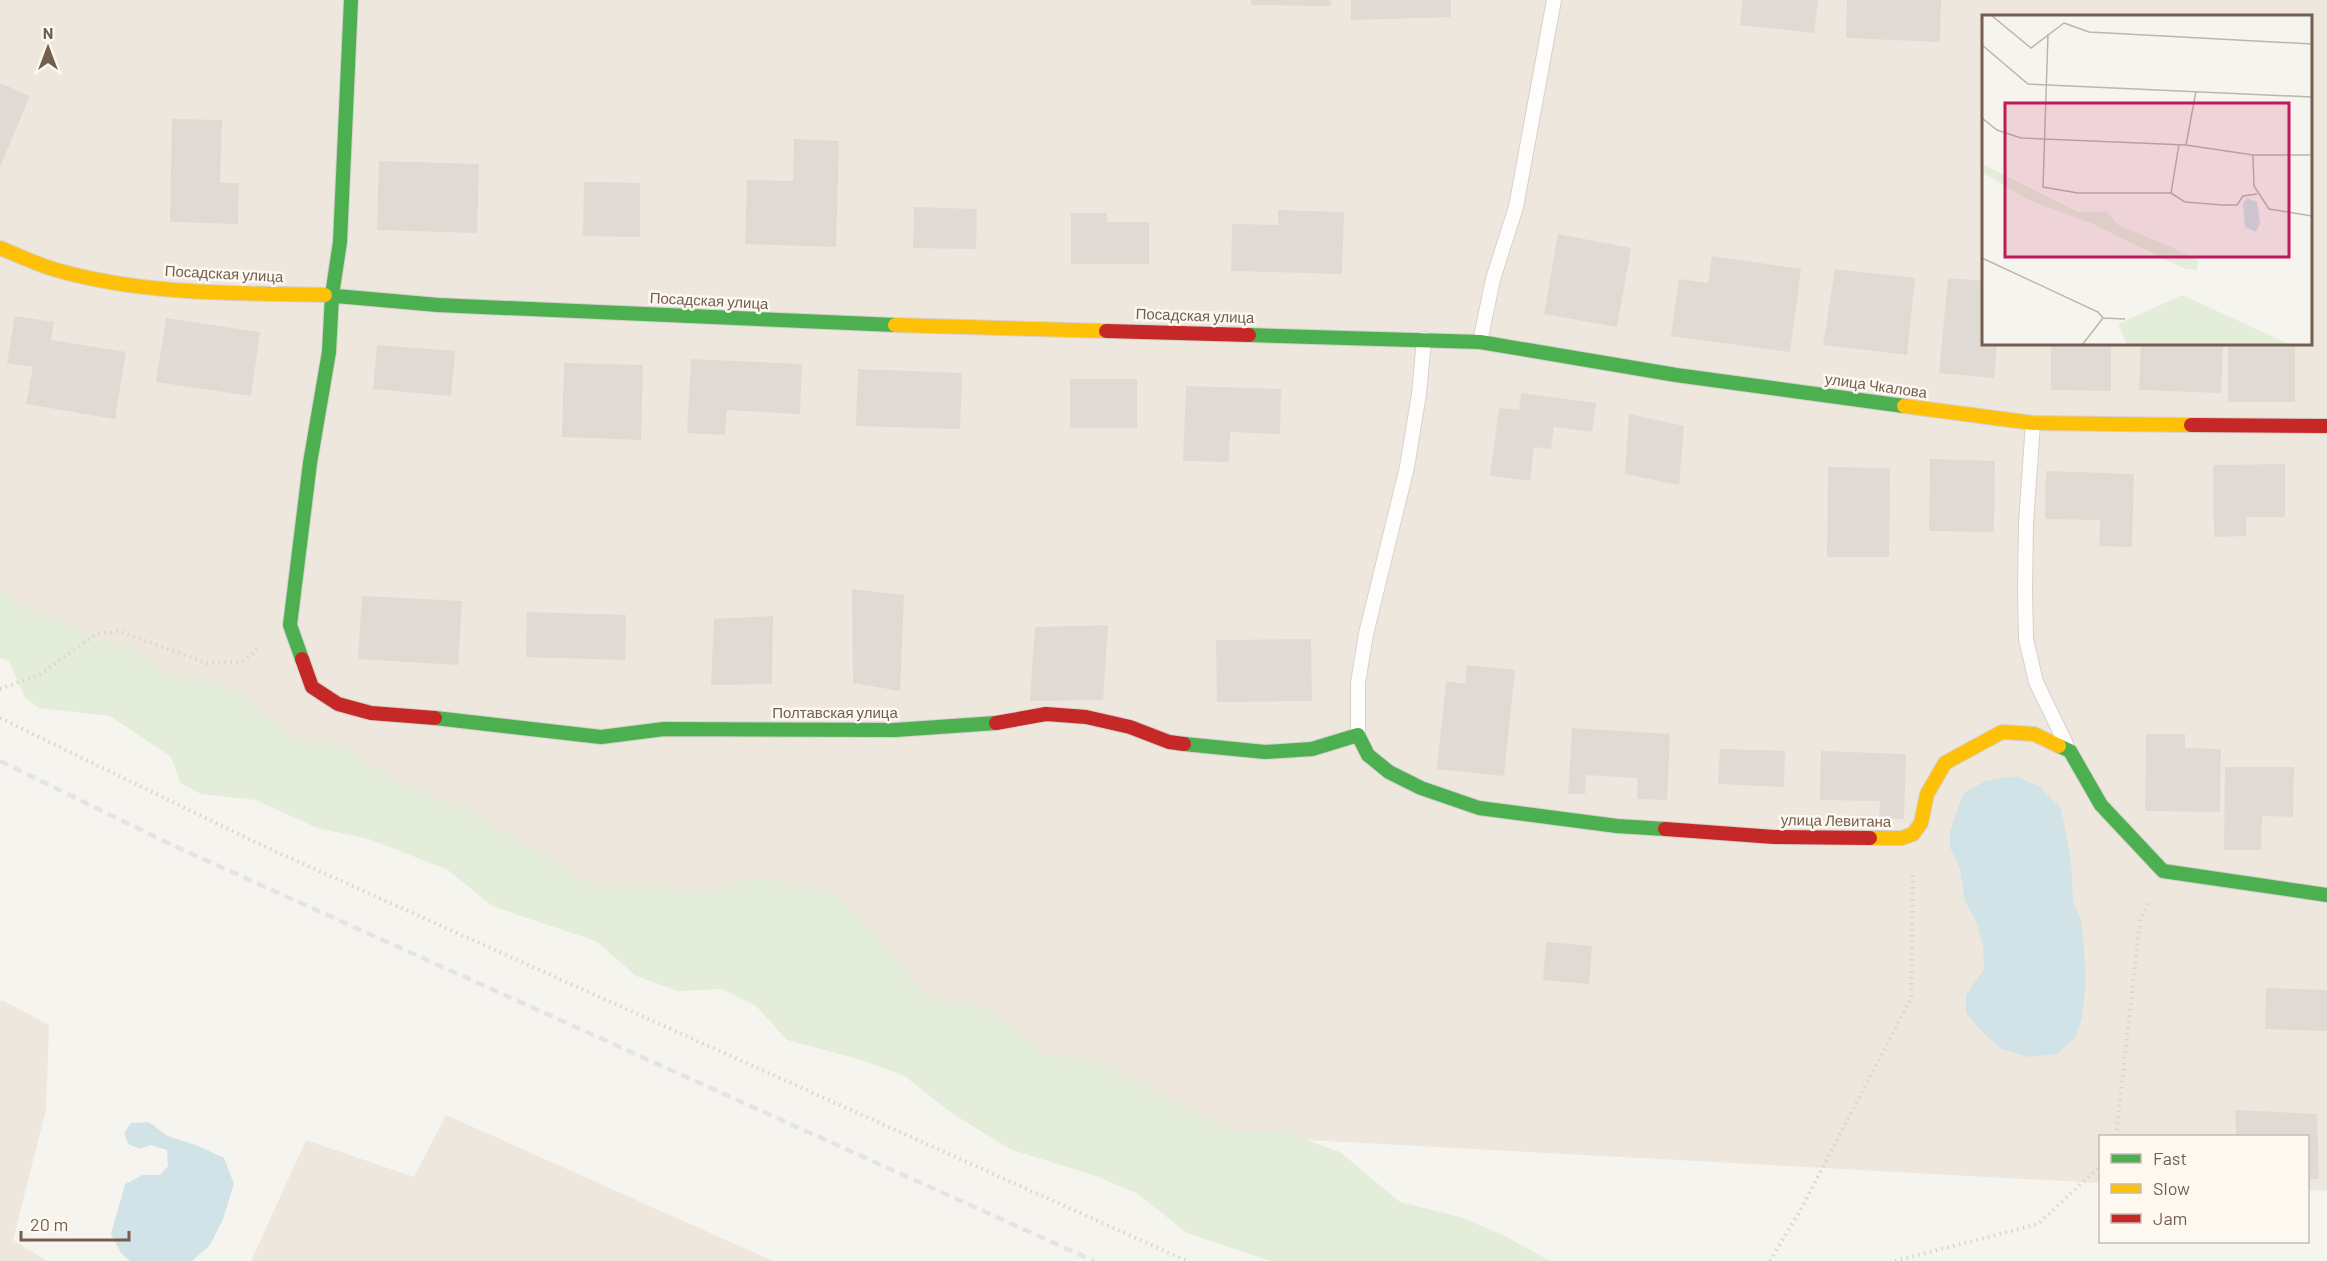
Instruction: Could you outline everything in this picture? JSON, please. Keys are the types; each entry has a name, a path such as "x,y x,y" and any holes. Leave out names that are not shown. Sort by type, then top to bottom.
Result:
{"street":[{"path":"290,625 309,463 329,352 332,295 340,242 351,0"},
{"name":"Посадская улица","path":"0,248 59,271 132,286 226,293 332,295 438,305 867,324 1424,339"},
{"name":"улица Чкалова","path":"1424,339 1480,342 1676,375 2032,423 2327,426"},
{"name":"Полтавская улица","path":"290,625 312,687 338,704 371,713 460,720 600,737 664,729 895,730 989,724 1046,714 1086,717 1130,727 1168,741 1230,750 1265,752 1312,749 1358,735"},
{"name":"улица Левитана","path":"1358,735 1368,755 1389,772 1420,788 1479,808 1617,826 1774,837 1902,838 1913,834 1921,823 1928,794 1945,763 2002,732 2034,734 2070,751"},
{"path":"2070,751 2101,805 2163,871 2327,895"}],"lane":[{"path":"1480,342 1493,279 1516,207 1554,0"},
{"path":"1358,735 1358,683 1366,634 1407,467 1419,394 1424,339"},
{"path":"2032,423 2026,523 2026,639 2036,682 2070,751"}],"path":[{"path":"0,689 39,675 96,634 118,631 207,663 242,662 290,625"},
{"path":"0,718 259,844 1187,1261"},
{"path":"1770,1261 1801,1209 1911,998 1913,834"},
{"path":"2115,1135 2140,921 2163,871"},
{"path":"1895,1261 2038,1224 2099,1167"}],"shaded area":[{"path":"0,0 2327,0 2327,1190 2309,1191 2309,1135 2099,1135 2099,1183 1069,1127 0,640"},
{"path":"2016,776 2040,787 2061,808 2071,860 2073,901 2082,923 2086,980 2082,1018 2075,1038 2057,1054 2029,1057 2002,1049 1985,1035 1966,1013 1966,995 1984,969 1983,946 1976,921 1965,901 1960,870 1950,847 1950,831 1963,794 1985,781"},
{"path":"2,1000 49,1025 46,1110 13,1240 47,1261 0,1261 0,1002"},
{"path":"446,1115 773,1261 251,1261 306,1140 414,1177"},
{"path":"149,1122 167,1136 196,1145 224,1158 234,1184 223,1219 210,1245 192,1261 130,1261 121,1253 111,1234 125,1184 143,1175 160,1175 168,1166 167,1150 151,1145 140,1149 128,1144 124,1133 131,1123"}],"green space":[{"path":"0,590 29,610 127,647 174,677 207,681 237,693 296,740 340,743 397,782 466,809 600,889 657,884 698,894 756,877 835,894 877,933 923,995 990,1010 1044,1054 1093,1060 1234,1131 1285,1132 1340,1152 1400,1202 1460,1217 1505,1236 1550,1261 1270,1261 1187,1233 1136,1193 1096,1176 1010,1149 953,1114 903,1075 858,1059 787,1040 756,1006 722,989 678,991 636,976 596,941 492,906 448,870 369,839 317,828 256,800 201,794 180,783 171,757 110,716 39,708 25,698 9,661 0,658"}],"building":[{"path":"1251,0 1331,0 1331,6 1251,5"},
{"path":"1351,0 1451,0 1451,17 1351,20"},
{"path":"1743,0 1818,0 1814,33 1740,25"},
{"path":"1847,0 1941,0 1940,42 1846,38"},
{"path":"0,83 30,96 0,167"},
{"path":"172,119 222,120 220,183 239,183 238,224 170,222"},
{"path":"794,139 839,141 836,247 745,244 747,180 793,181"},
{"path":"379,161 479,164 477,233 377,230"},
{"path":"584,182 640,183 640,237 583,236"},
{"path":"914,207 977,209 976,249 913,248"},
{"path":"1278,210 1344,212 1342,274 1231,271 1232,224 1278,225"},
{"path":"1071,213 1107,213 1107,222 1149,222 1149,264 1071,264"},
{"path":"1558,234 1631,248 1617,327 1544,314"},
{"path":"1712,256 1801,269 1790,352 1671,336 1679,279 1708,283"},
{"path":"1835,269 1915,278 1907,355 1823,345"},
{"path":"1948,278 1982,281 1982,345 1997,345 1994,378 1939,373"},
{"path":"15,316 54,322 51,340 126,352 115,419 26,404 33,367 7,363"},
{"path":"166,318 260,332 251,396 156,382"},
{"path":"377,345 455,351 451,396 373,389"},
{"path":"2051,345 2111,345 2111,391 2051,390"},
{"path":"2141,345 2223,345 2221,393 2139,390"},
{"path":"2228,345 2295,345 2295,402 2228,402"},
{"path":"691,359 802,364 800,414 727,410 725,435 687,433"},
{"path":"564,363 643,365 641,440 562,437"},
{"path":"858,369 962,373 960,429 856,426"},
{"path":"1070,379 1137,379 1137,428 1070,428"},
{"path":"1186,386 1281,389 1280,434 1230,432 1229,462 1183,461"},
{"path":"1521,393 1596,403 1592,432 1554,427 1551,449 1534,447 1530,481 1490,476 1499,408 1519,410"},
{"path":"1629,414 1684,426 1679,485 1625,474"},
{"path":"1930,459 1995,461 1994,532 1929,531"},
{"path":"2285,464 2285,517 2246,517 2246,536 2214,537 2213,465"},
{"path":"1828,467 1890,468 1889,557 1827,557"},
{"path":"2046,471 2134,474 2132,547 2099,546 2100,520 2045,519"},
{"path":"852,589 904,595 900,691 853,683"},
{"path":"362,596 462,601 458,665 358,659"},
{"path":"527,612 626,615 625,660 526,657"},
{"path":"773,616 772,684 711,685 714,619"},
{"path":"1108,625 1103,700 1030,701 1035,627"},
{"path":"1311,639 1312,701 1217,702 1216,640"},
{"path":"1467,665 1515,670 1504,776 1437,769 1446,681 1465,684"},
{"path":"1572,728 1670,734 1667,800 1637,799 1638,778 1586,775 1585,794 1568,794"},
{"path":"2146,734 2185,734 2185,748 2221,749 2220,812 2145,811"},
{"path":"1720,749 1785,751 1784,787 1718,784"},
{"path":"1821,751 1906,754 1904,819 1879,818 1880,801 1820,800"},
{"path":"2225,767 2294,767 2293,817 2262,816 2261,850 2224,850"},
{"path":"1546,942 1592,946 1589,984 1543,980"},
{"path":"2266,988 2327,990 2327,1031 2265,1029"},
{"path":"2235,1110 2317,1114 2319,1179 2309,1179 2309,1135 2236,1135"}],"railway":[{"path":"0,761 170,844 1094,1261"}],"traffic: fast":[{"path":"302,659 290,625 310,463 329,352 332,295 340,242 351,0"},
{"path":"325,295 438,305 895,325"},
{"path":"1249,335 1480,342 1676,375 1904,406"},
{"path":"435,718 601,737 664,729 895,730 996,723"},
{"path":"1184,744 1265,752 1312,749 1358,735 1368,755 1389,772 1421,788 1479,808 1617,826 1665,829"},
{"path":"2059,746 2070,751 2101,805 2163,871 2327,895"}],"traffic: slow":[{"path":"0,248 52,269 125,285 225,293 325,295"},
{"path":"895,325 1106,331"},
{"path":"1904,406 2033,423 2191,425"},
{"path":"1870,838 1902,838 1913,834 1921,823 1927,794 1945,763 2002,732 2034,734 2059,746"}],"traffic: jam":[{"path":"1106,331 1249,335"},
{"path":"2191,425 2327,426"},
{"path":"302,659 312,687 338,704 371,713 435,718"},
{"path":"996,723 1046,714 1086,717 1130,727 1169,742 1184,744"},
{"path":"1665,829 1774,837 1870,838"}]}
